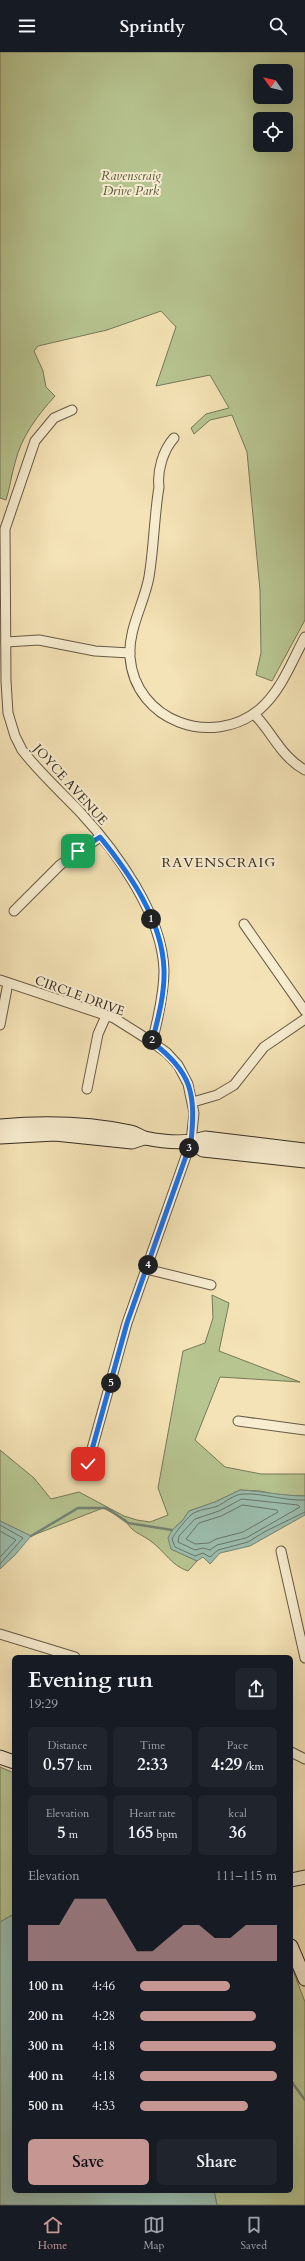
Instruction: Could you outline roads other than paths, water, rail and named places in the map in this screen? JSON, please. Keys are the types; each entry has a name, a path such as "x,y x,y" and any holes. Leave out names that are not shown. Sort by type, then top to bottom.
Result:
{"main road":[{"path":"0,1126 39,1123 75,1125 133,1132 144,1138"},
{"path":"0,1137 55,1134 132,1142 144,1138 191,1142 205,1138 305,1150"},
{"path":"191,1142 203,1150 305,1161"},
{"path":"0,1757 12,1761"},
{"path":"293,1880 305,1877"},
{"path":"293,1951 305,1979"}],"street":[{"name":"JOYCE AVENUE","path":"72,410 54,418 35,441 5,529 8,713 15,736 31,762 80,812 100,837 134,884 147,908 159,941 163,963 163,985 152,1042"},
{"path":"174,438 170,442 158,476 159,487 149,576 132,634 130,653 133,672 142,690 156,707 169,718 196,728 216,728 236,724 254,714 269,700 275,692 305,637"},
{"path":"6,642 46,640 95,651 130,653"},
{"path":"254,714 264,724 284,754 305,770"},
{"path":"14,912 60,865 100,837"},
{"path":"244,924 305,1011"},
{"path":"0,1025 4,981"},
{"name":"CIRCLE DRIVE","path":"4,981 114,1018 152,1042 178,1065 188,1084 194,1102 191,1142 127,1323 90,1456 89,1472"},
{"path":"87,1089 98,1034 106,1016"},
{"path":"194,1102 217,1095 234,1085 264,1047 305,1019"},
{"path":"146,1269 211,1285"},
{"path":"238,1421 305,1430"},
{"path":"281,1552 305,1658"},
{"path":"0,1634 68,1655"},
{"path":"293,1753 305,1759"}],"water":[{"path":"240,1490 305,1496 305,1515 250,1546 220,1553 210,1564 203,1557 197,1561 171,1549 168,1538 172,1530 182,1521 189,1511 215,1502"},
{"path":"0,1521 31,1536 15,1555 0,1569"},
{"path":"12,1915 12,2193 214,2193 217,2205 0,2205 0,1922"}],"waterway":[{"path":"31,1536 78,1508 107,1508 128,1523 172,1530"},
{"path":"293,2084 305,2100"}],"district":[{"name":"RAVENSCRAIG","path":"219,862"}],"park label":[{"name":"Ravenscraig Drive Park","path":"131,182"}]}
